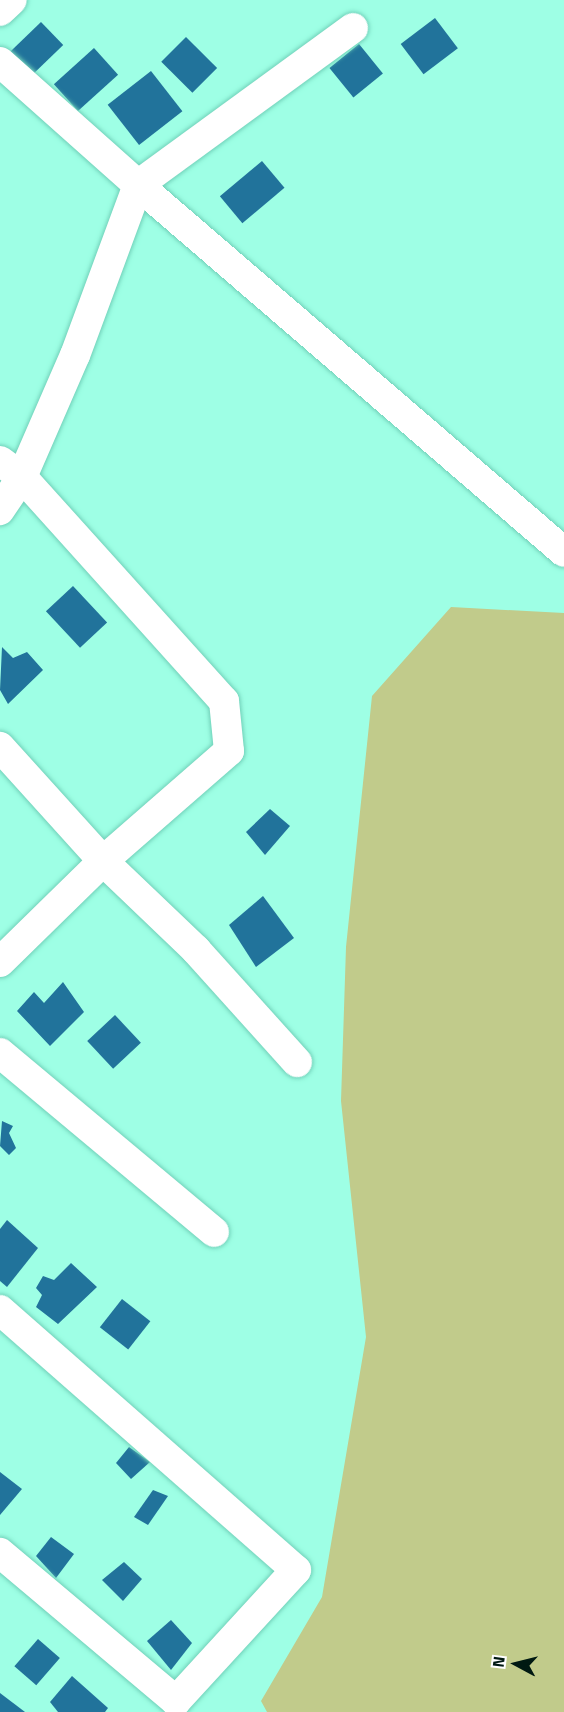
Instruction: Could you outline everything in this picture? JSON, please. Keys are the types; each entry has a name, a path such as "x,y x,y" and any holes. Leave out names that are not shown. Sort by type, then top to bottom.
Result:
{"street":[{"path":"0,11 12,0"},
{"path":"0,510 11,469 75,355 138,185 353,28"},
{"path":"0,62 138,185 564,552"},
{"path":"0,962 103,861 229,751 224,701 11,469"},
{"path":"0,747 103,861 196,950 297,1062"},
{"path":"0,1053 214,1232"},
{"path":"0,1310 296,1570 182,1707 0,1553"}],"green space":[{"path":"451,607 564,613 564,1712 267,1712 261,1701 322,1597 366,1337 341,1101 346,947 372,696"}],"building":[{"path":"435,18 458,48 424,74 401,44"},
{"path":"41,22 63,45 28,79 6,56"},
{"path":"186,37 217,68 192,93 161,62"},
{"path":"359,44 383,74 353,97 329,68"},
{"path":"94,48 118,75 78,111 54,84"},
{"path":"151,71 182,111 139,145 108,105"},
{"path":"262,161 284,188 242,223 220,196"},
{"path":"73,586 107,623 80,648 46,611"},
{"path":"2,647 13,658 27,652 43,670 8,704 0,690"},
{"path":"270,809 290,826 265,855 246,832"},
{"path":"263,896 294,938 256,967 229,925"},
{"path":"63,982 84,1012 50,1046 17,1011 34,992 44,1003"},
{"path":"115,1015 141,1043 113,1069 87,1041"},
{"path":"2,1121 13,1126 9,1133 16,1148 9,1155 0,1146"},
{"path":"7,1220 38,1248 7,1287 0,1281 0,1229"},
{"path":"71,1263 97,1287 58,1324 36,1307 42,1295 36,1288 43,1276 54,1280"},
{"path":"122,1299 150,1321 128,1350 100,1327"},
{"path":"129,1447 150,1462 131,1479 116,1463"},
{"path":"0,1472 22,1489 0,1515"},
{"path":"153,1490 168,1496 148,1525 134,1517"},
{"path":"51,1537 74,1554 56,1578 36,1556"},
{"path":"124,1562 142,1579 123,1601 102,1580"},
{"path":"171,1620 192,1643 171,1670 147,1641"},
{"path":"38,1639 60,1658 36,1685 14,1666"},
{"path":"72,1676 108,1708 105,1712 58,1712 50,1702"},
{"path":"0,1693 25,1712 0,1712"}]}
